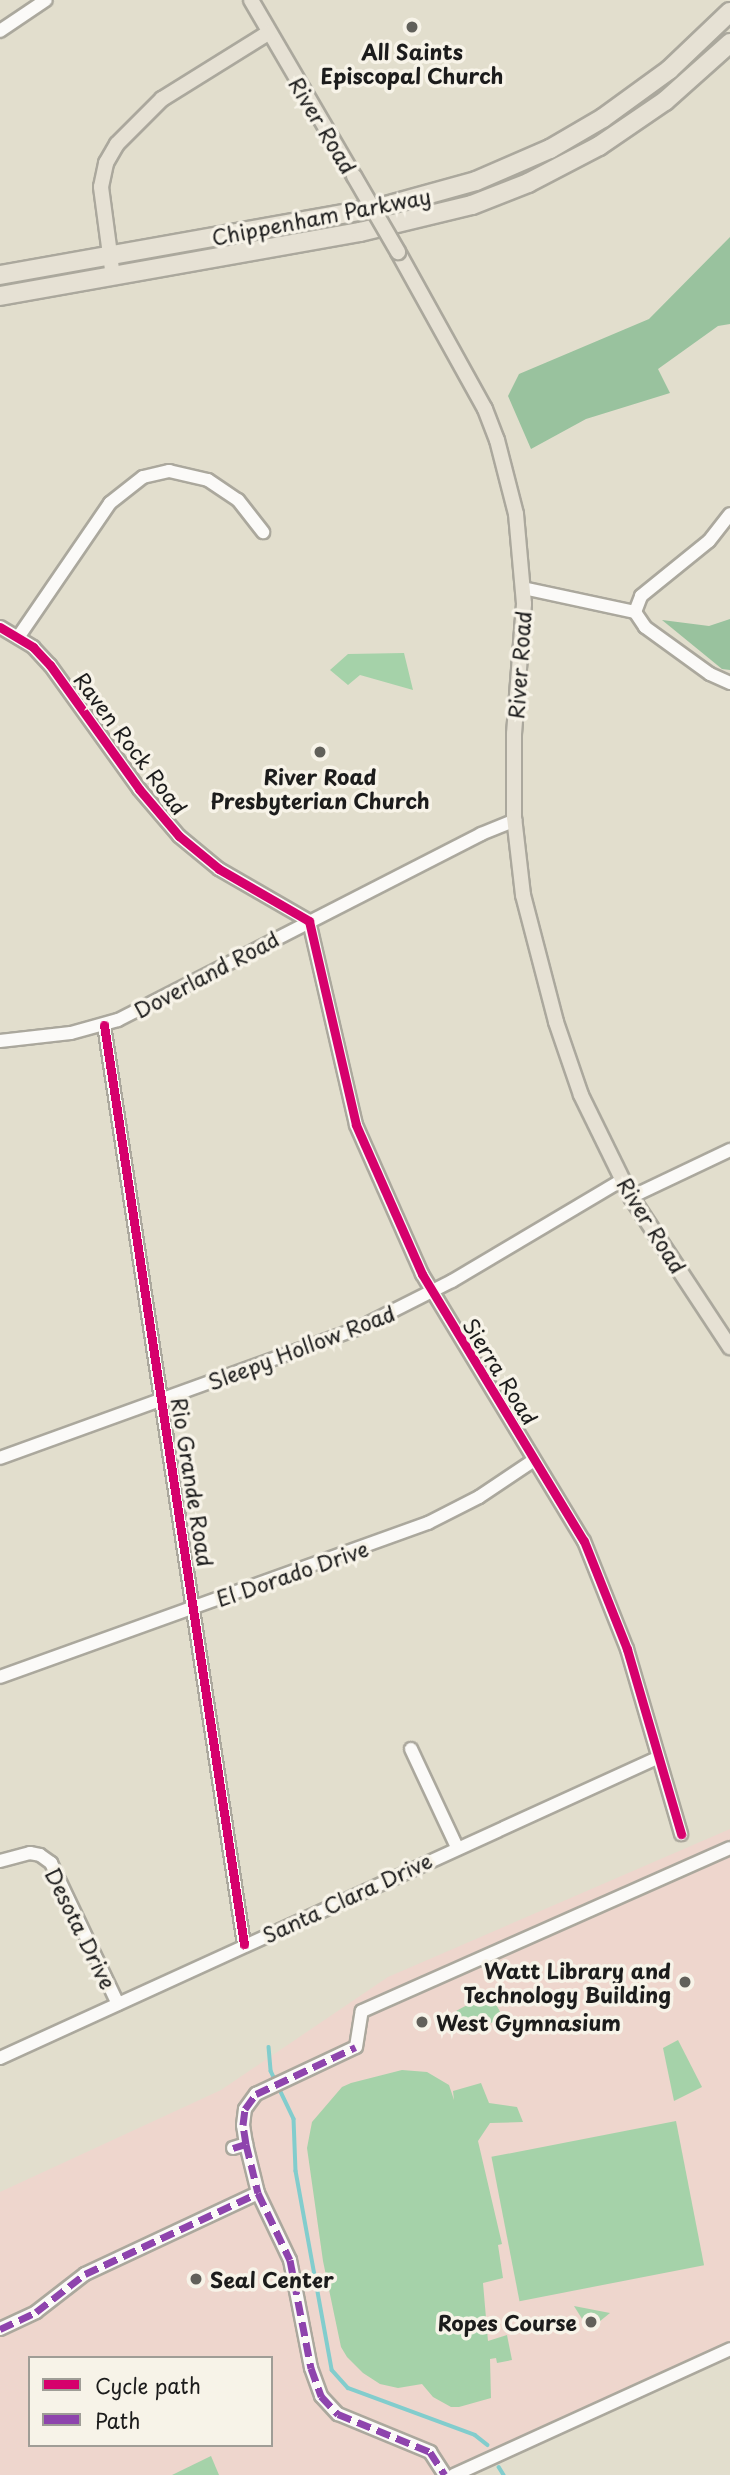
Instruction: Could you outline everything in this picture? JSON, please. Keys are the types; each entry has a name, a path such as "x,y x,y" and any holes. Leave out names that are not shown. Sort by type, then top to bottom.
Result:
{"highway":[{"name":"Chippenham Parkway","path":"0,275 398,204 495,173 550,149 620,107 669,70 730,12"},
{"name":"Chippenham Parkway","path":"0,296 399,225 491,198 564,165 632,124 681,88 730,43"}],"main road":[{"name":"River Road","path":"251,0 465,368 497,440 516,514 523,588 514,734 515,820 523,895 539,966 581,1095 622,1180 730,1346"},
{"path":"113,277 101,187 103,171 117,144 162,99 268,33"}],"street":[{"path":"0,31 46,0"},
{"path":"19,636 110,503 144,477 169,471 208,480 239,500 263,532"},
{"path":"635,612 641,596 709,541 730,514"},
{"path":"523,588 635,612 645,627 710,674 730,683"},
{"name":"Raven Rock Road","path":"0,627 19,636 50,665 139,789 179,836 219,869 309,921"},
{"name":"Doverland Road","path":"0,1041 33,1039 104,1025 515,820"},
{"name":"Sierra Road","path":"309,921 356,1125 381,1187 432,1292 534,1460 572,1517 597,1570 627,1649 681,1833"},
{"name":"Rio Grande Road","path":"104,1025 244,1944"},
{"path":"631,1197 730,1150"},
{"name":"Sleepy Hollow Road","path":"0,1458 357,1329 432,1292 622,1180"},
{"name":"El Dorado Drive","path":"0,1677 428,1523 479,1497 534,1460"},
{"path":"411,1749 457,1847"},
{"name":"Santa Clara Drive","path":"0,2058 244,1944 657,1758"},
{"path":"445,2475 437,2458 425,2449 338,2414 321,2396 311,2368 289,2260 258,2193 244,2173 239,2146 245,2109 256,2094 356,2047 362,2011 730,1848"},
{"name":"Desota Drive","path":"0,1861 30,1853 40,1854 51,1863 118,2004"},
{"path":"0,2329 36,2312 85,2273 258,2193"},
{"path":"454,2475 730,2349"}],"shaded area":[{"path":"730,1829 730,2349 453,2475 0,2475 0,2192 221,2090 388,1977"}],"green space":[{"path":"730,237 730,324 718,326 658,369 670,393 586,419 531,449 508,396 519,374 649,319"},
{"path":"730,619 730,670 722,669 662,620 709,626"},
{"path":"404,653 413,690 360,675 348,685 330,670 348,654"},
{"path":"490,1993 503,2017 469,2035 456,2011"},
{"path":"678,2040 702,2087 674,2101 663,2048"},
{"path":"402,2070 427,2072 449,2085 454,2100 453,2091 481,2083 489,2103 517,2107 523,2122 490,2123 478,2141 502,2244 498,2245 503,2278 483,2283 488,2341 507,2335 512,2360 497,2363 496,2358 490,2359 491,2398 459,2407 451,2407 433,2397 422,2384 398,2388 380,2384 363,2373 347,2357 341,2347 323,2261 307,2148 312,2122 342,2087"},
{"path":"676,2121 704,2265 520,2301 491,2157"},
{"name":"Ropes Course","path":"574,2306 610,2313 589,2330"},
{"path":"211,2456 219,2475 172,2475"}],"waterway":[{"path":"269,2047 271,2071 294,2119 296,2171 332,2370 348,2388 475,2435 488,2445"},
{"path":"499,2467 504,2475"}],"marked path":[{"path":"246,2144 243,2125 245,2109 256,2094 356,2047"},
{"path":"233,2148 246,2144 258,2193"},
{"path":"0,2329 36,2312 85,2274 258,2193 290,2260 311,2368 321,2396 338,2414 430,2452 445,2475"}],"cycle path":[{"path":"0,627 33,647 50,665 139,789 179,836 219,869 309,921 356,1125 422,1274 584,1541 627,1649 681,1834"},
{"path":"104,1025 244,1944"}],"place":[{"name":"All Saints Episcopal Church","path":"412,27"},
{"name":"River Road Presbyterian Church","path":"320,752"},
{"name":"Watt Library and Technology Building","path":"685,1982"},
{"name":"West Gymnasium","path":"422,2022"},
{"name":"Seal Center","path":"196,2279"},
{"name":"Ropes Course","path":"591,2322"}]}
